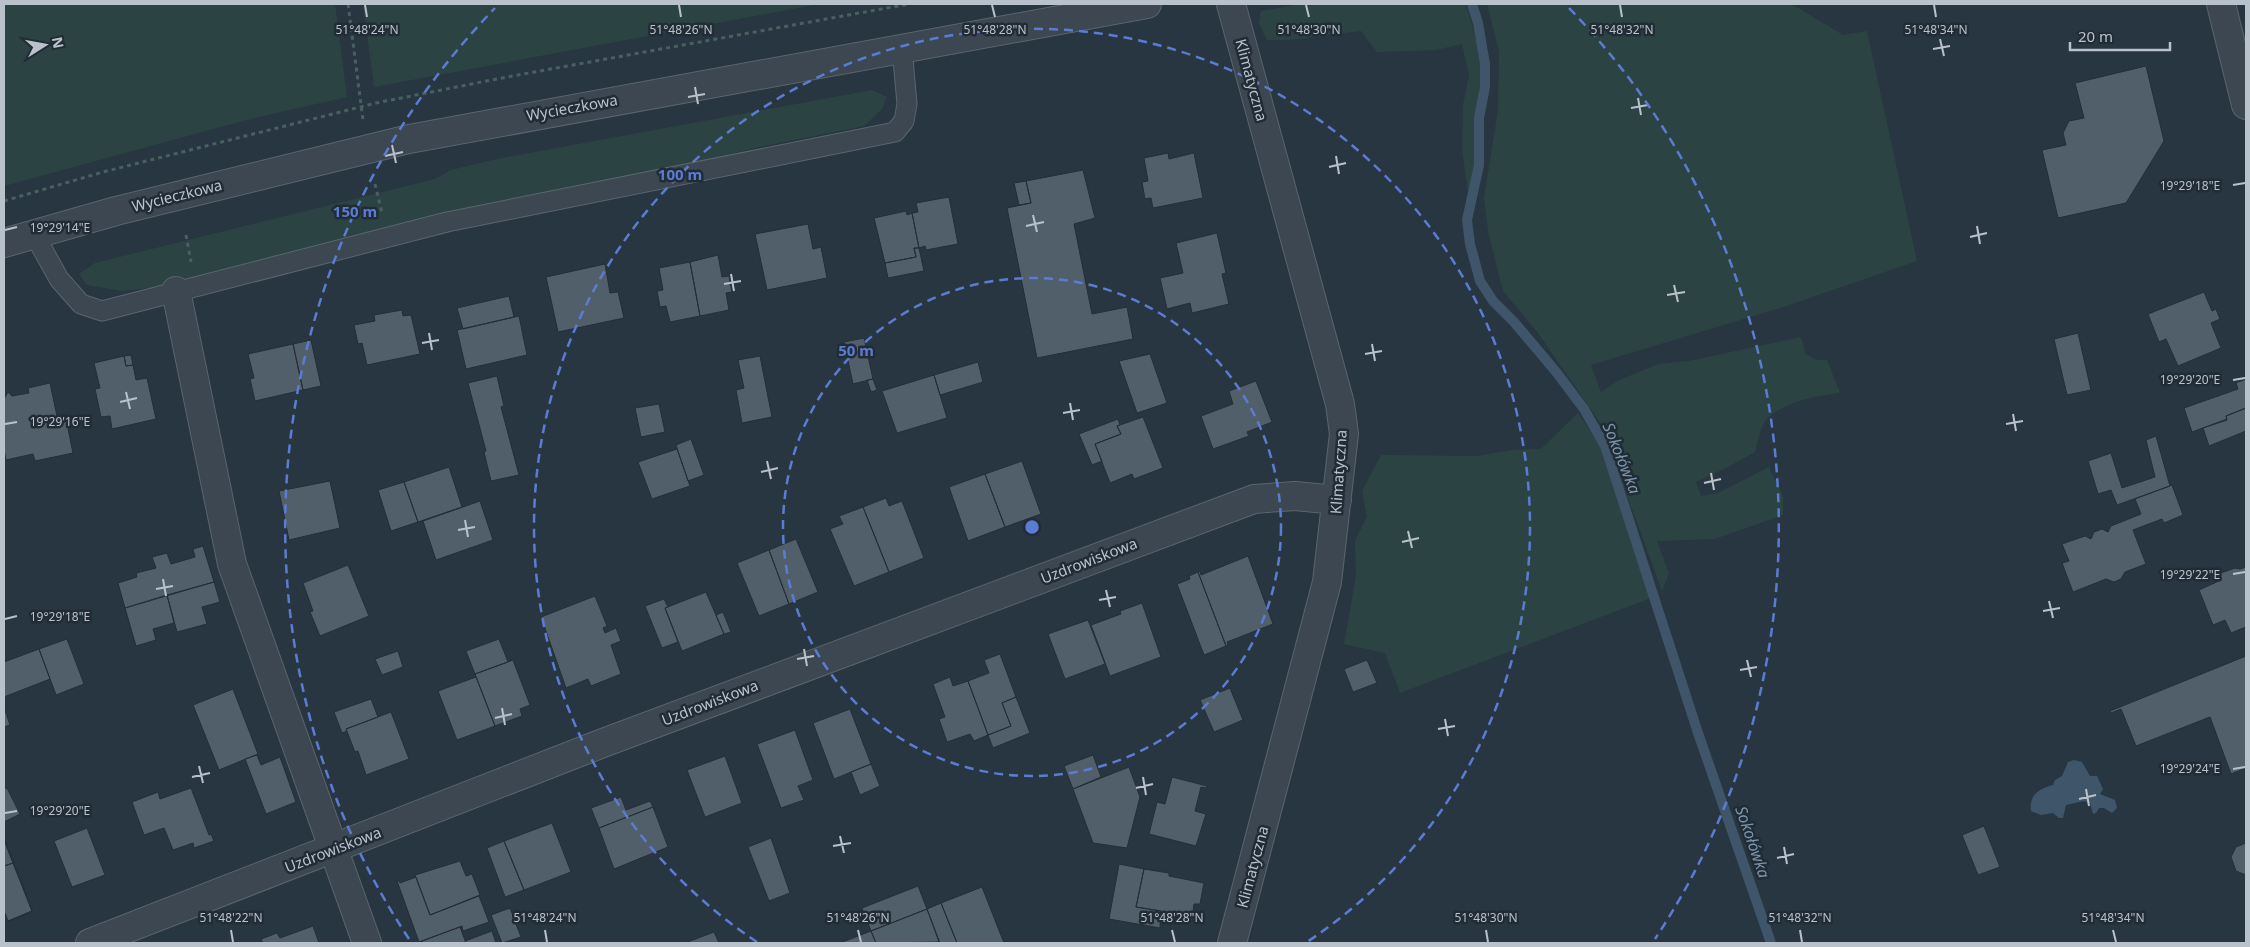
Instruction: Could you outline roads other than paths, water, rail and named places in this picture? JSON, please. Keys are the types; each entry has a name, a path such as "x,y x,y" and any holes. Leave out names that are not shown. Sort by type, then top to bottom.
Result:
{"street":[{"name":"Wycieczkowa","path":"4,243 125,209 368,148 513,118 1147,4"},
{"name":"Klimatyczna","path":"1231,4 1340,404 1344,434 1331,558 1321,610 1232,943"},
{"path":"2221,4 2246,106"},
{"path":"176,291 232,564 332,850 367,943"},
{"name":"Uzdrowiskowa","path":"90,943 603,743 1254,499 1295,496 1337,500"}],"lane":[{"path":"34,234 59,279 81,304 102,311 447,222 895,132 904,121 907,104 902,48"}],"water":[{"path":"2074,760 2082,762 2090,776 2097,776 2103,789 2100,794 2115,800 2117,808 2112,813 2104,808 2099,808 2093,814 2090,803 2084,801 2066,805 2063,818 2059,818 2053,813 2041,815 2031,811 2033,796 2043,788 2053,785 2055,780 2062,776 2068,762"}],"waterway":[{"name":"Sokołówka","path":"1472,4 1478,23 1485,64 1485,87 1479,118 1479,165 1467,220 1470,244 1480,281 1493,301 1514,322 1557,373 1584,409 1605,446 1698,733 1771,943"}]}
